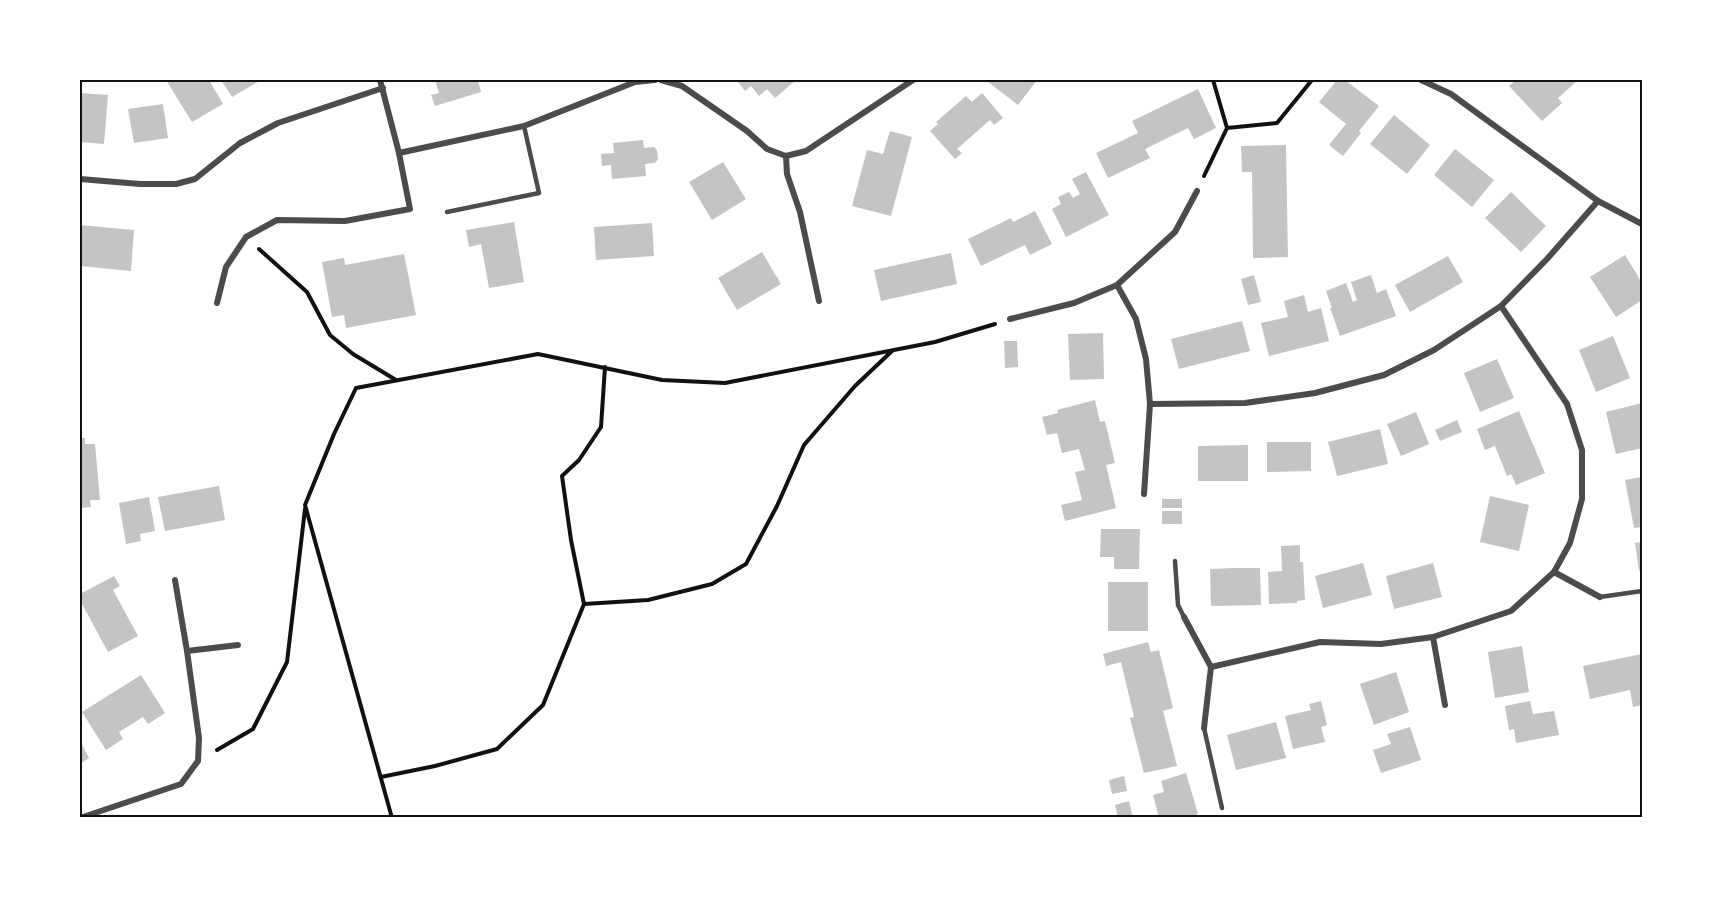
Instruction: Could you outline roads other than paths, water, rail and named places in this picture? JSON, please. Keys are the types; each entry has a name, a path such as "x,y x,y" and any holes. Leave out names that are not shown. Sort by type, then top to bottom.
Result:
{"street":[{"path":"217,303 226,267 246,237 277,220 345,222 410,209 399,153 380,80"},
{"path":"399,153 524,126 634,82 656,80"},
{"path":"661,80 682,86 747,131 767,150 786,156 806,152 913,80"},
{"path":"1421,80 1451,94 1598,201 1642,224"},
{"path":"80,179 140,184 176,184 195,179 240,143 278,123 383,88"},
{"path":"786,156 787,174 800,212 819,301"},
{"path":"1010,319 1074,303 1117,285 1175,232 1197,191"},
{"path":"1150,404 1245,403 1315,393 1384,375 1434,350 1501,306 1547,259 1598,201"},
{"path":"1117,285 1136,319 1146,359 1150,404 1144,494"},
{"path":"1211,667 1320,642 1381,644 1433,637 1511,610 1554,572 1570,543 1582,499 1582,450 1567,404 1501,306"},
{"path":"1554,572 1600,597"},
{"path":"80,818 181,784 198,761 199,738 175,580"},
{"path":"1184,617 1211,667 1204,728"},
{"path":"1433,637 1445,705"},
{"path":"187,651 238,645"}],"lane":[{"path":"447,212 538,193 524,126"},
{"path":"1175,561 1178,605 1184,617"},
{"path":"1600,597 1642,591"},
{"path":"1204,728 1222,808"}]}
